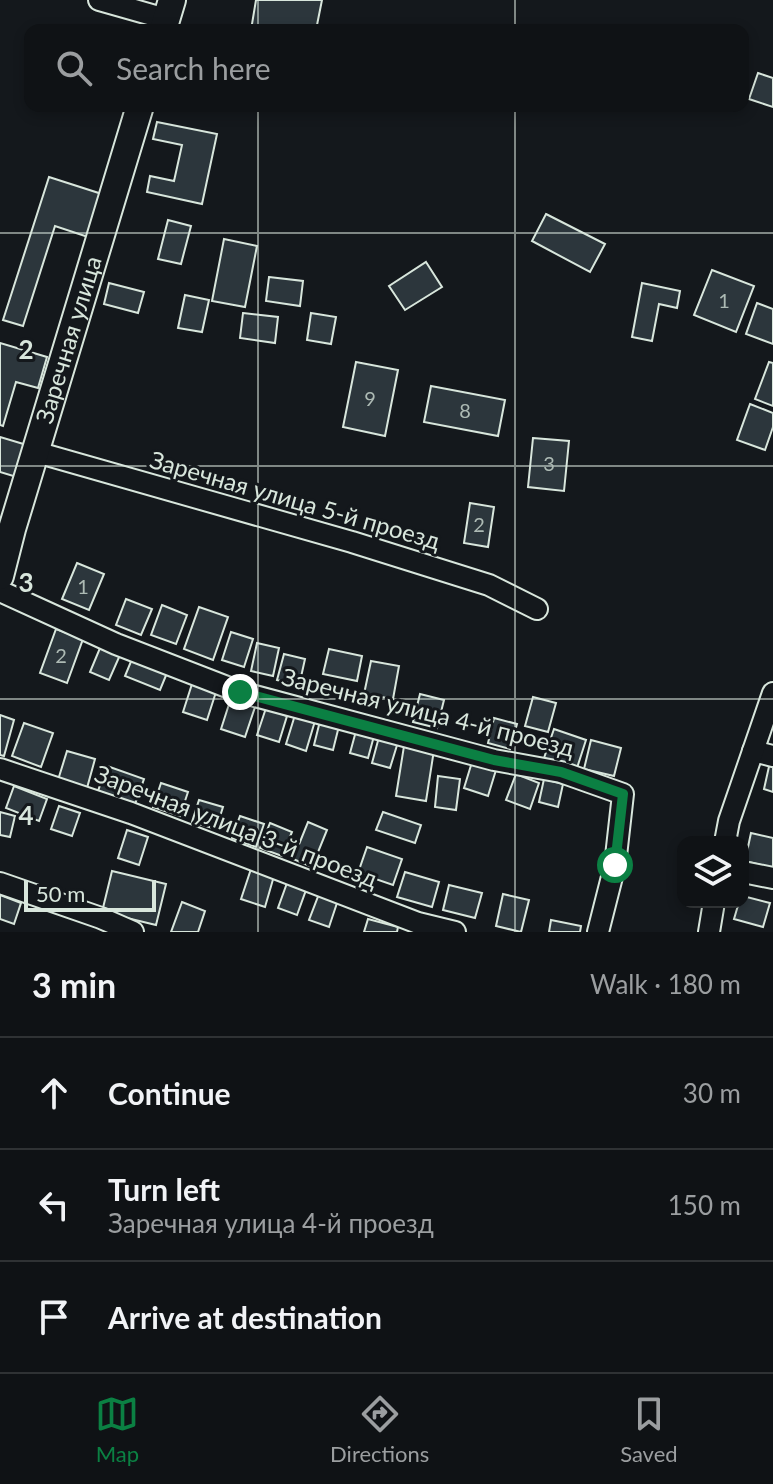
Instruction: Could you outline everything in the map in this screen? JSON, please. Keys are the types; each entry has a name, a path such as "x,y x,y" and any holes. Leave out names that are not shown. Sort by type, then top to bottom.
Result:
{"main road":[{"name":"Заречная улица","path":"0,576 138,112"}],"street":[{"path":"99,0 167,16"},
{"name":"Заречная улица 5-й проезд","path":"36,452 352,542 489,585 537,609"},
{"name":"Заречная улица 4-й проезд","path":"0,591 116,644 240,692 494,760 561,772 623,794 615,865 598,932"},
{"path":"726,836 729,821 763,753 773,693"},
{"name":"Заречная улица 3-й проезд","path":"0,769 131,813 418,923 455,932"},
{"path":"749,873 773,878"},
{"path":"0,883 133,932"},
{"path":"709,932 713,908"}],"building":[{"path":"256,0 322,0 317,24 252,24"},
{"path":"758,73 773,78 773,107 749,99"},
{"path":"157,122 217,134 202,204 147,192 150,176 174,181 182,145 153,139"},
{"path":"49,177 108,196 94,239 55,226 23,326 3,320"},
{"path":"546,214 605,244 590,272 532,241"},
{"path":"168,220 191,226 181,264 158,259"},
{"path":"224,239 257,246 245,307 212,301"},
{"path":"426,262 442,287 405,310 389,286"},
{"path":"712,270 754,286 736,332 694,315"},
{"path":"269,277 303,281 300,306 266,301"},
{"path":"109,283 144,292 138,313 104,304"},
{"path":"642,283 680,291 677,308 659,304 652,341 632,337"},
{"path":"185,295 209,300 202,332 178,328"},
{"path":"757,303 773,309 773,344 746,334"},
{"path":"243,313 278,317 275,343 240,338"},
{"path":"311,313 336,317 331,344 307,340"},
{"path":"0,343 47,357 38,388 16,382 3,426 0,425"},
{"path":"356,362 398,370 385,436 343,427"},
{"path":"769,362 773,363 773,406 755,399"},
{"path":"431,386 505,400 498,436 424,422"},
{"path":"750,404 773,413 773,427 765,450 737,440"},
{"path":"0,437 30,446 20,478 0,472"},
{"path":"533,438 569,441 564,491 528,487"},
{"path":"470,503 494,507 488,547 464,543"},
{"path":"77,563 104,574 89,610 62,599"},
{"path":"126,599 152,609 141,635 116,625"},
{"path":"162,605 187,615 176,644 151,635"},
{"path":"199,607 228,617 213,660 184,649"},
{"path":"56,629 83,639 67,683 40,673"},
{"path":"231,632 253,639 244,667 222,660"},
{"path":"257,643 279,648 273,676 251,671"},
{"path":"100,648 120,655 109,680 90,672"},
{"path":"329,649 362,656 357,681 323,674"},
{"path":"284,654 305,659 299,686 277,680"},
{"path":"132,659 167,673 160,690 125,676"},
{"path":"371,661 399,666 393,699 364,694"},
{"path":"192,684 216,692 207,720 183,712"},
{"path":"420,694 444,700 437,728 413,722"},
{"path":"533,697 556,703 548,732 525,726"},
{"path":"231,698 255,707 245,737 221,729"},
{"path":"266,708 287,716 279,742 257,735"},
{"path":"0,715 14,720 4,756 0,755"},
{"path":"295,715 315,721 306,751 286,744"},
{"path":"494,718 517,724 510,749 488,743"},
{"path":"320,721 339,726 333,750 314,745"},
{"path":"24,723 53,733 41,767 12,756"},
{"path":"554,729 586,740 577,768 544,758"},
{"path":"356,731 374,736 368,758 350,753"},
{"path":"379,737 398,742 390,768 372,763"},
{"path":"591,740 621,748 614,776 584,769"},
{"path":"404,746 434,750 426,801 396,796"},
{"path":"67,751 95,759 87,788 58,780"},
{"path":"472,762 496,770 488,796 464,788"},
{"path":"770,762 773,763 773,792 764,789"},
{"path":"107,766 144,779 135,804 98,791"},
{"path":"516,774 539,783 530,809 506,800"},
{"path":"438,776 460,779 456,810 435,807"},
{"path":"544,779 563,784 558,807 539,802"},
{"path":"161,783 188,792 180,816 153,807"},
{"path":"14,786 47,799 39,821 6,808"},
{"path":"199,800 223,807 216,829 192,822"},
{"path":"59,806 80,813 72,836 51,829"},
{"path":"0,812 15,816 10,837 0,835"},
{"path":"383,812 421,825 415,843 376,830"},
{"path":"240,816 264,824 256,847 232,838"},
{"path":"308,822 327,830 312,867 293,859"},
{"path":"270,823 292,832 282,856 260,848"},
{"path":"127,830 148,837 139,865 118,858"},
{"path":"751,833 773,838 773,868 749,862"},
{"path":"367,847 402,859 393,885 358,873"},
{"path":"251,869 274,876 265,907 241,899"},
{"path":"112,871 166,884 156,925 102,912"},
{"path":"405,872 439,882 432,907 397,897"},
{"path":"287,883 306,890 297,915 278,908"},
{"path":"449,885 482,893 475,918 443,910"},
{"path":"319,894 338,900 329,927 309,920"},
{"path":"503,894 529,900 521,932 496,926"},
{"path":"0,895 21,903 14,924 0,919"},
{"path":"749,898 770,903 763,927 734,919 737,908 749,908"},
{"path":"182,902 205,911 198,932 171,932"},
{"path":"368,919 398,927 397,932 364,932"},
{"path":"551,920 581,926 580,932 549,932"}],"route":[{"path":"240,692 494,760 561,772 623,794 615,865"}]}
